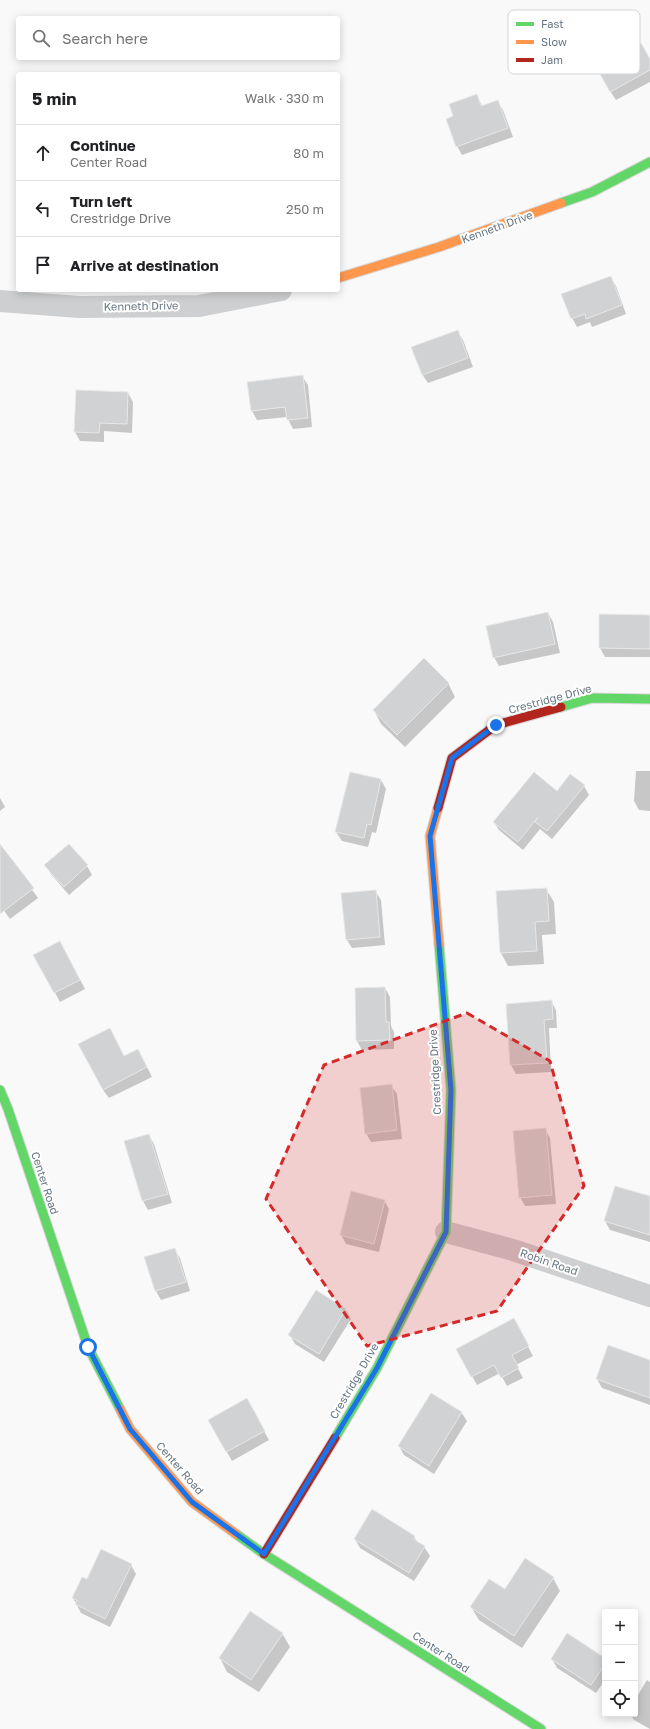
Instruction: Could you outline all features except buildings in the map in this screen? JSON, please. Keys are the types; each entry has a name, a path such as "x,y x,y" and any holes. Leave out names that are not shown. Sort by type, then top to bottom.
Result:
{"street":[{"name":"Kenneth Drive","path":"340,277 440,247 592,192 650,162"},
{"name":"Kenneth Drive","path":"0,301 79,307 199,306 271,292"},
{"name":"Crestridge Drive","path":"264,1554 377,1368 446,1232 451,1090 430,836 452,758 496,725 592,698 650,699"},
{"name":"Center Road","path":"0,1090 8,1109 88,1347 130,1429 192,1502 264,1554 541,1729"},
{"name":"Robin Road","path":"446,1232 513,1250 650,1296"}],"highlighted area":[{"path":"467,1013 550,1061 584,1186 497,1311 367,1346 266,1199 324,1065"}],"traffic: fast":[{"path":"561,203 592,192 650,162"},
{"path":"561,707 592,698 650,699"},
{"path":"335,1438 377,1368 446,1232 451,1090 439,944"},
{"path":"0,1090 8,1109 88,1347 120,1409"},
{"path":"236,1534 264,1554 541,1729"}],"traffic: slow":[{"path":"340,277 439,247 561,203"},
{"path":"438,808 430,836 439,944"},
{"path":"120,1409 130,1429 192,1502 236,1534"}],"traffic: jam":[{"path":"438,808 452,758 496,725 561,707"},
{"path":"264,1554 335,1438"}],"route":[{"path":"88,1347 130,1429 192,1502 264,1554 377,1368 446,1232 451,1090 430,836 452,758 496,725"}]}
